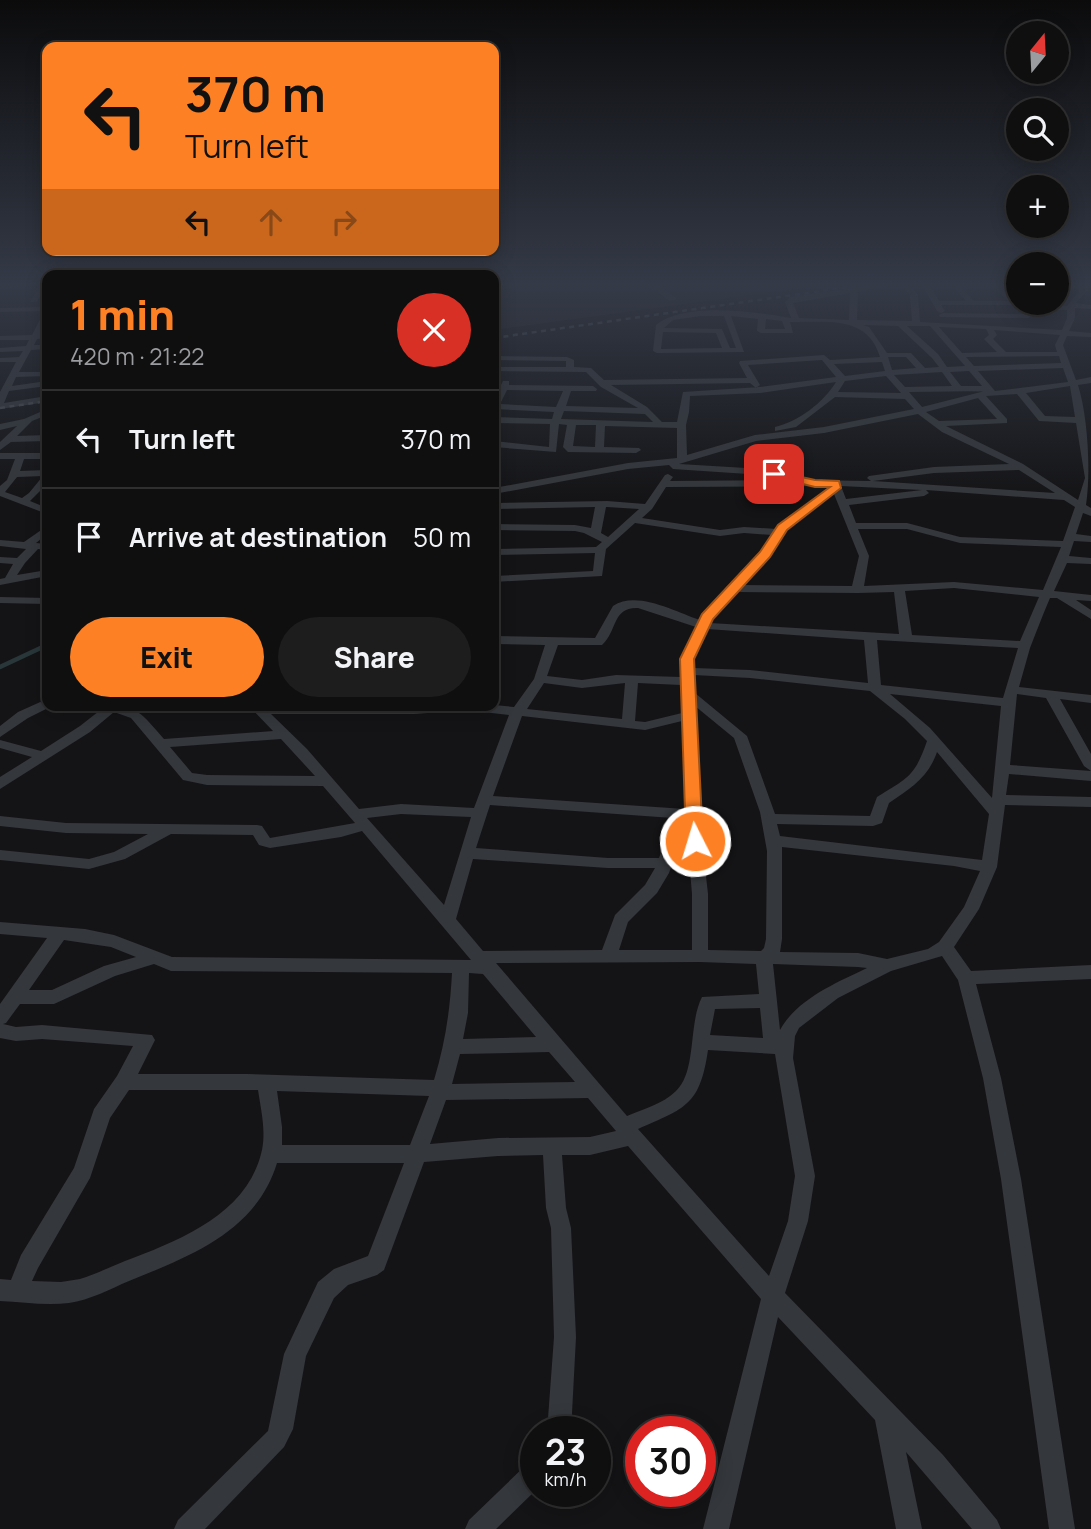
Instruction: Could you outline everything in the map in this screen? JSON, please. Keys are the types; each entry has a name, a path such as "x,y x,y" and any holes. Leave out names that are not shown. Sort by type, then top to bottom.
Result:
{"street":[{"path":"24,357 11,376 0,404 42,400"},
{"path":"760,390 743,363 796,363 820,357"},
{"path":"822,357 830,362 842,378"},
{"path":"830,362 881,357"},
{"path":"885,357 890,375 904,393 920,411 937,424 1020,467 1088,512"},
{"path":"910,357 923,370"},
{"path":"935,357 958,388"},
{"path":"937,424 1004,421 962,357"},
{"path":"1030,357 1041,366"},
{"path":"779,1047 793,1023 832,993 887,967 933,954 945,947 971,909 989,867 1010,697 1030,628 1053,594 1069,541 1088,512 1091,471 1085,421 1063,357"},
{"path":"499,358 567,359 570,360 570,370"},
{"path":"11,376 42,359"},
{"path":"0,360 11,376"},
{"path":"766,361 773,370"},
{"path":"499,552 604,545 634,520 648,507 676,463 686,394 760,390 786,387 809,379 890,375 923,370 1066,365"},
{"path":"11,376 42,367"},
{"path":"499,369 588,370 597,384 628,397 660,425"},
{"path":"0,370 11,376 42,383"},
{"path":"11,376 42,373"},
{"path":"780,378 786,387"},
{"path":"755,438 761,433 793,425 832,394 842,378"},
{"path":"501,387 753,380"},
{"path":"1075,386 1091,380"},
{"path":"499,445 553,450 555,422 563,400 597,384"},
{"path":"832,394 872,396 958,388 987,392 1075,386 1091,389"},
{"path":"501,387 563,400 647,411"},
{"path":"1019,390 1042,419 1085,421"},
{"path":"676,463 755,438 920,411 987,392"},
{"path":"872,396 889,417"},
{"path":"499,406 628,397"},
{"path":"1078,402 1091,400"},
{"path":"1078,402 1091,410"},
{"path":"0,427 27,421 42,414"},
{"path":"499,420 681,425"},
{"path":"0,447 27,421"},
{"path":"522,447 529,421"},
{"path":"572,423 569,449 636,450"},
{"path":"599,451 601,424"},
{"path":"633,424 641,465"},
{"path":"8,439 42,438"},
{"path":"0,456 42,456"},
{"path":"20,457 14,474 0,492 42,509"},
{"path":"499,490 641,465 676,463 763,472 815,484"},
{"path":"862,483 873,478 934,470 1020,467"},
{"path":"14,474 42,476"},
{"path":"22,502 33,495 42,483"},
{"path":"663,484 835,486 862,483 1064,497"},
{"path":"835,486 864,556 857,577 858,590"},
{"path":"699,956 700,894 687,813 687,659 702,625 732,588 765,554 779,532 835,486"},
{"path":"842,503 915,496 934,489"},
{"path":"499,506 601,504 648,507"},
{"path":"595,534 601,504"},
{"path":"634,520 720,533 744,530 779,532"},
{"path":"852,526 907,526 960,540 1091,539"},
{"path":"499,527 576,528 595,534 604,545 599,573 596,575 499,579"},
{"path":"5,581 42,534"},
{"path":"0,543 42,547"},
{"path":"1063,559 1091,561"},
{"path":"0,560 20,561"},
{"path":"5,581 42,574"},
{"path":"732,588 858,590 954,585 1091,598"},
{"path":"899,589 906,638"},
{"path":"1053,594 1091,615"},
{"path":"0,600 42,601"},
{"path":"499,640 598,642 603,639 617,610 622,606 644,606 702,625 771,632 1027,645"},
{"path":"870,635 875,688 901,706 997,806 1091,802"},
{"path":"447,921 519,710 540,679 552,643"},
{"path":"540,679 582,684 632,679 686,681 750,674 875,688 1010,697 1050,693 1091,699"},
{"path":"628,724 632,679"},
{"path":"686,681 740,736 769,818 774,841 774,939 772,951 764,958"},
{"path":"1050,693 1091,766"},
{"path":"0,733 23,715 42,706"},
{"path":"499,709 628,724 657,725 688,716"},
{"path":"0,784 85,729 105,711"},
{"path":"124,711 136,715 188,777 327,780"},
{"path":"260,711 327,780 743,1265 934,1464 988,1529"},
{"path":"161,744 199,738 253,740 284,734"},
{"path":"769,818 873,821 877,819 882,800 913,782 925,766 934,740"},
{"path":"0,744 43,756"},
{"path":"1003,769 1091,776"},
{"path":"0,821 65,828 257,830 264,841 270,843 401,809 484,807 687,813"},
{"path":"608,957 621,919 652,889 687,813"},
{"path":"0,855 96,863 121,856 168,830"},
{"path":"774,841 954,860 989,867"},
{"path":"468,853 608,863 665,863"},
{"path":"3,932 60,933 114,941 171,964 461,967 485,962 699,956 858,960 887,967"},
{"path":"0,1018 60,933"},
{"path":"945,947 966,978 992,1078 1011,1179 1062,1529"},
{"path":"15,997 54,997 110,971 153,958"},
{"path":"716,1529 773,1295 805,1190 805,1176 768,1002 764,958"},
{"path":"187,1529 276,1439 281,1429 295,1354 326,1290 342,1276 369,1268 376,1263 440,1092 453,1047 459,1013 461,967"},
{"path":"966,978 1091,972"},
{"path":"271,1154 415,1154 590,1146 630,1131 687,1094 708,1002 768,1002"},
{"path":"0,1031 144,1039 146,1042 124,1082 101,1115 83,1172 9,1291"},
{"path":"699,1042 779,1047"},
{"path":"453,1047 552,1044"},
{"path":"124,1082 420,1087 433,1088 440,1092 595,1090"},
{"path":"9,1291 80,1290 185,1249 245,1206 271,1154 273,1131 267,1083"},
{"path":"552,1146 556,1208 561,1228 565,1337 560,1416"},
{"path":"886,1414 909,1529"},
{"path":"478,1529 520,1488"}],"waterway":[{"path":"0,667 42,647"}],"railway":[{"path":"0,408 42,402"}],"route":[{"path":"695,841 685,671 687,659 707,617 765,554 783,527 836,488 835,484 815,484 774,474"}]}
